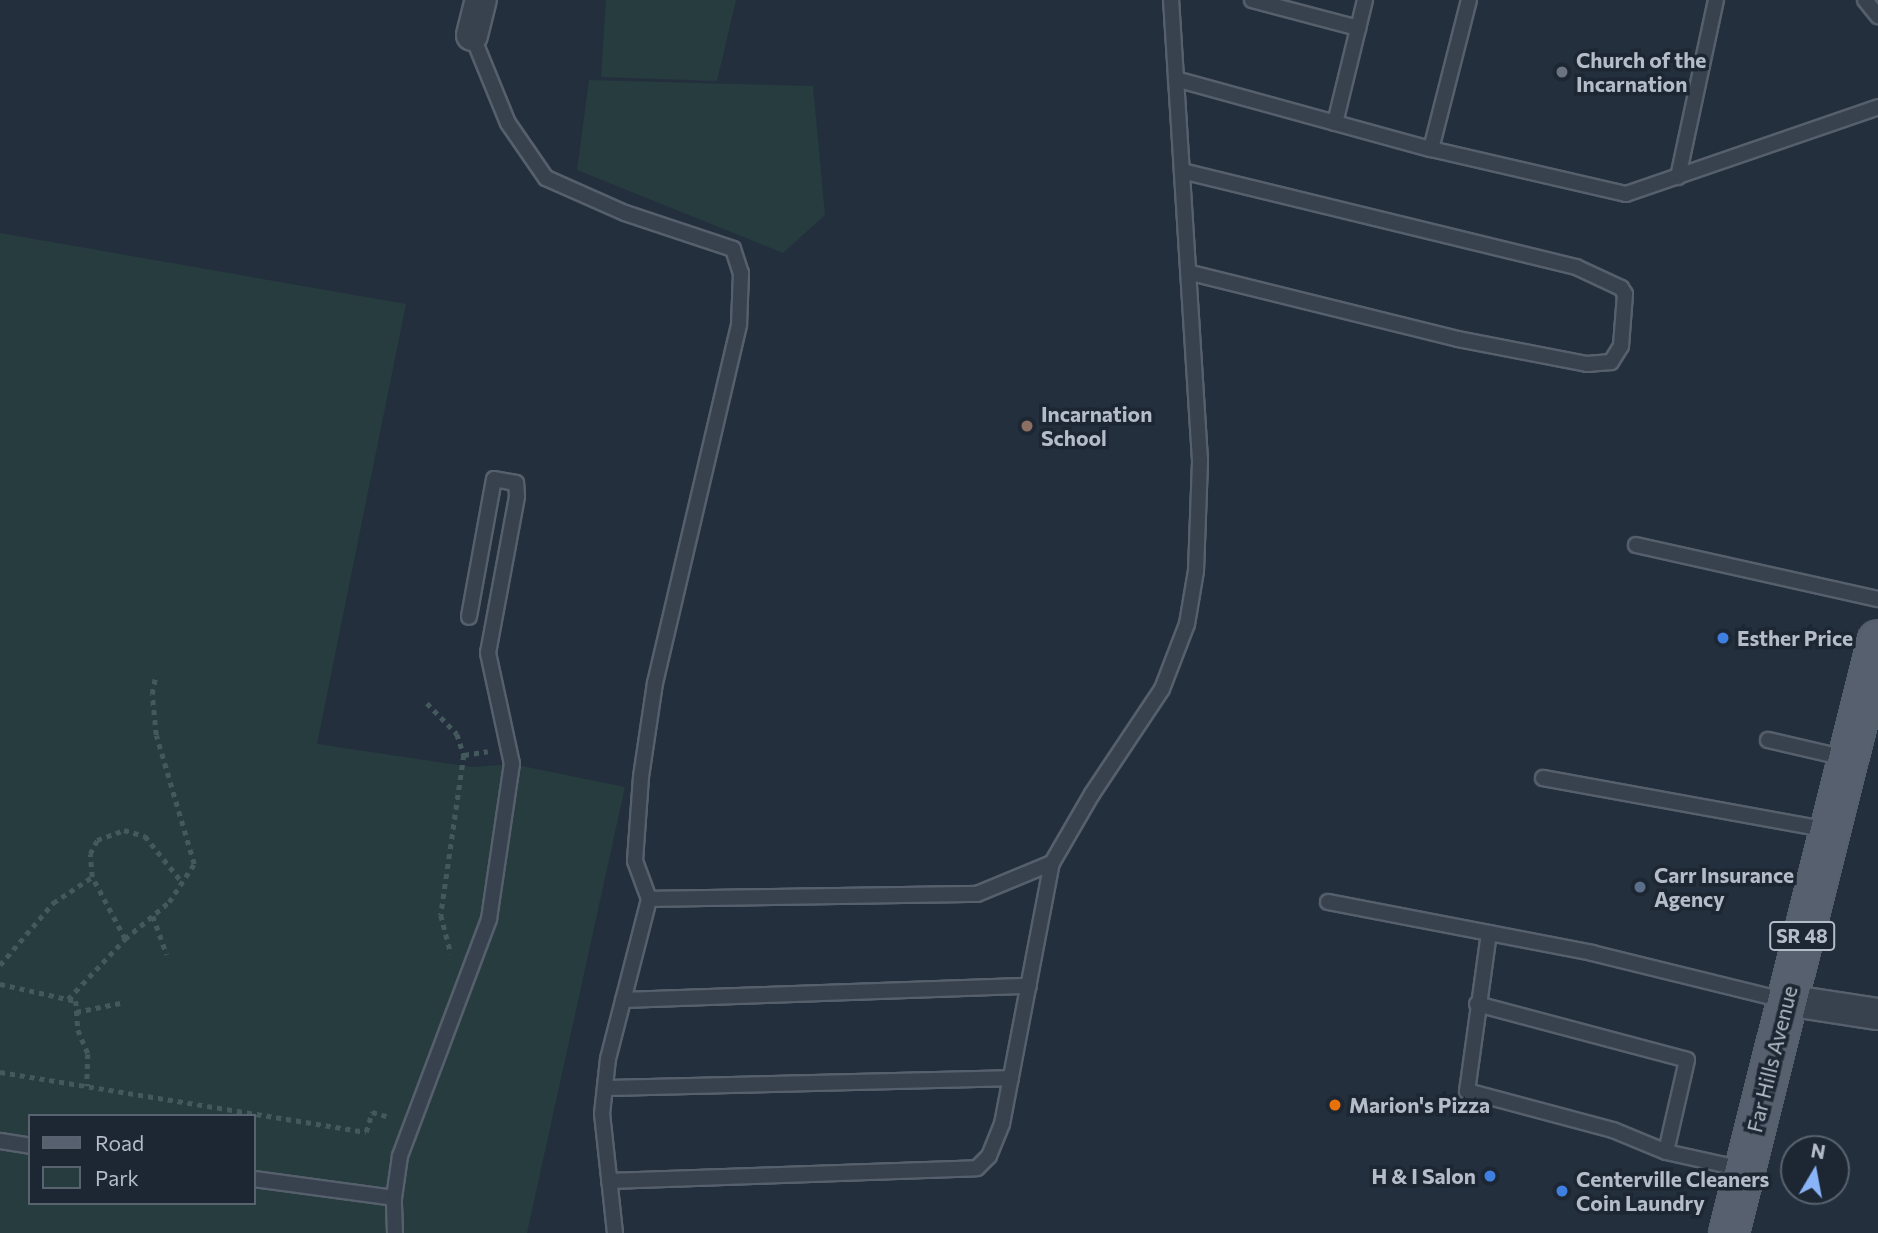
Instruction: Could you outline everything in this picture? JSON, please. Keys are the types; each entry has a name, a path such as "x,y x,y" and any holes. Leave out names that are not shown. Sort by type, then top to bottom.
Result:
{"main road":[{"name":"Far Hills Avenue","path":"1729,1233 1846,758 1875,663"}],"street":[{"path":"472,35 481,0"},
{"path":"1786,1000 1878,1014"}],"lane":[{"path":"609,1181 976,1168 989,1156 1002,1124 1052,863 1092,794 1162,689 1187,624 1196,571 1200,460 1171,0"},
{"path":"1252,0 1358,28"},
{"path":"1335,123 1365,0"},
{"path":"1431,149 1469,0"},
{"path":"1678,177 1716,0"},
{"path":"1865,0 1878,16"},
{"path":"472,35 508,123 546,178 625,213 733,249 741,274 739,325 655,683 640,777 635,861 649,899 608,1059 602,1114 615,1233"},
{"path":"1176,79 1431,149 1626,194 1878,107"},
{"path":"1182,171 1576,267 1621,288 1625,294 1621,346 1611,362 1587,364 1458,339 1188,272"},
{"path":"395,1233 394,1198 400,1156 489,919 512,764 488,653 517,496 516,483 494,479 469,617"},
{"path":"1636,545 1878,599"},
{"path":"1768,740 1846,758"},
{"path":"1543,779 1828,830"},
{"path":"649,899 977,894 1052,863"},
{"path":"1328,902 1592,953 1786,1000"},
{"path":"1489,933 1467,1091 1613,1130 1666,1152 1744,1170"},
{"path":"623,1000 1029,986"},
{"path":"1478,1004 1687,1060 1666,1152"},
{"path":"605,1088 1011,1077"},
{"path":"0,1141 28,1146"},
{"path":"256,1180 394,1198"}],"path":[{"path":"68,999 125,939 169,902 194,864 156,735 152,694 155,679"},
{"path":"427,703 457,734 464,755 440,915 454,963"},
{"path":"125,939 92,877 90,854 97,840 124,830 145,836 182,882"},
{"path":"0,965 53,903 92,877"},
{"path":"153,916 167,955"},
{"path":"0,984 76,1001 78,1030 88,1054 87,1086"},
{"path":"76,1012 120,1003"},
{"path":"0,1072 366,1132 372,1112 394,1118 389,1130"}],"green space":[{"path":"606,0 736,0 717,81 601,77"},
{"path":"589,80 813,86 825,215 783,253 577,170"},
{"path":"0,233 406,304 317,744 472,767 512,764 625,787 527,1233 0,1233"}],"place":[{"name":"Church of the Incarnation","path":"1562,72"},
{"name":"Incarnation School","path":"1027,426"},
{"name":"Esther Price","path":"1723,638"},
{"name":"Carr Insurance Agency","path":"1640,887"},
{"name":"Marion's Pizza","path":"1335,1105"},
{"name":"H & I Salon","path":"1490,1176"},
{"name":"Centerville Cleaners Coin Laundry","path":"1562,1191"}]}
